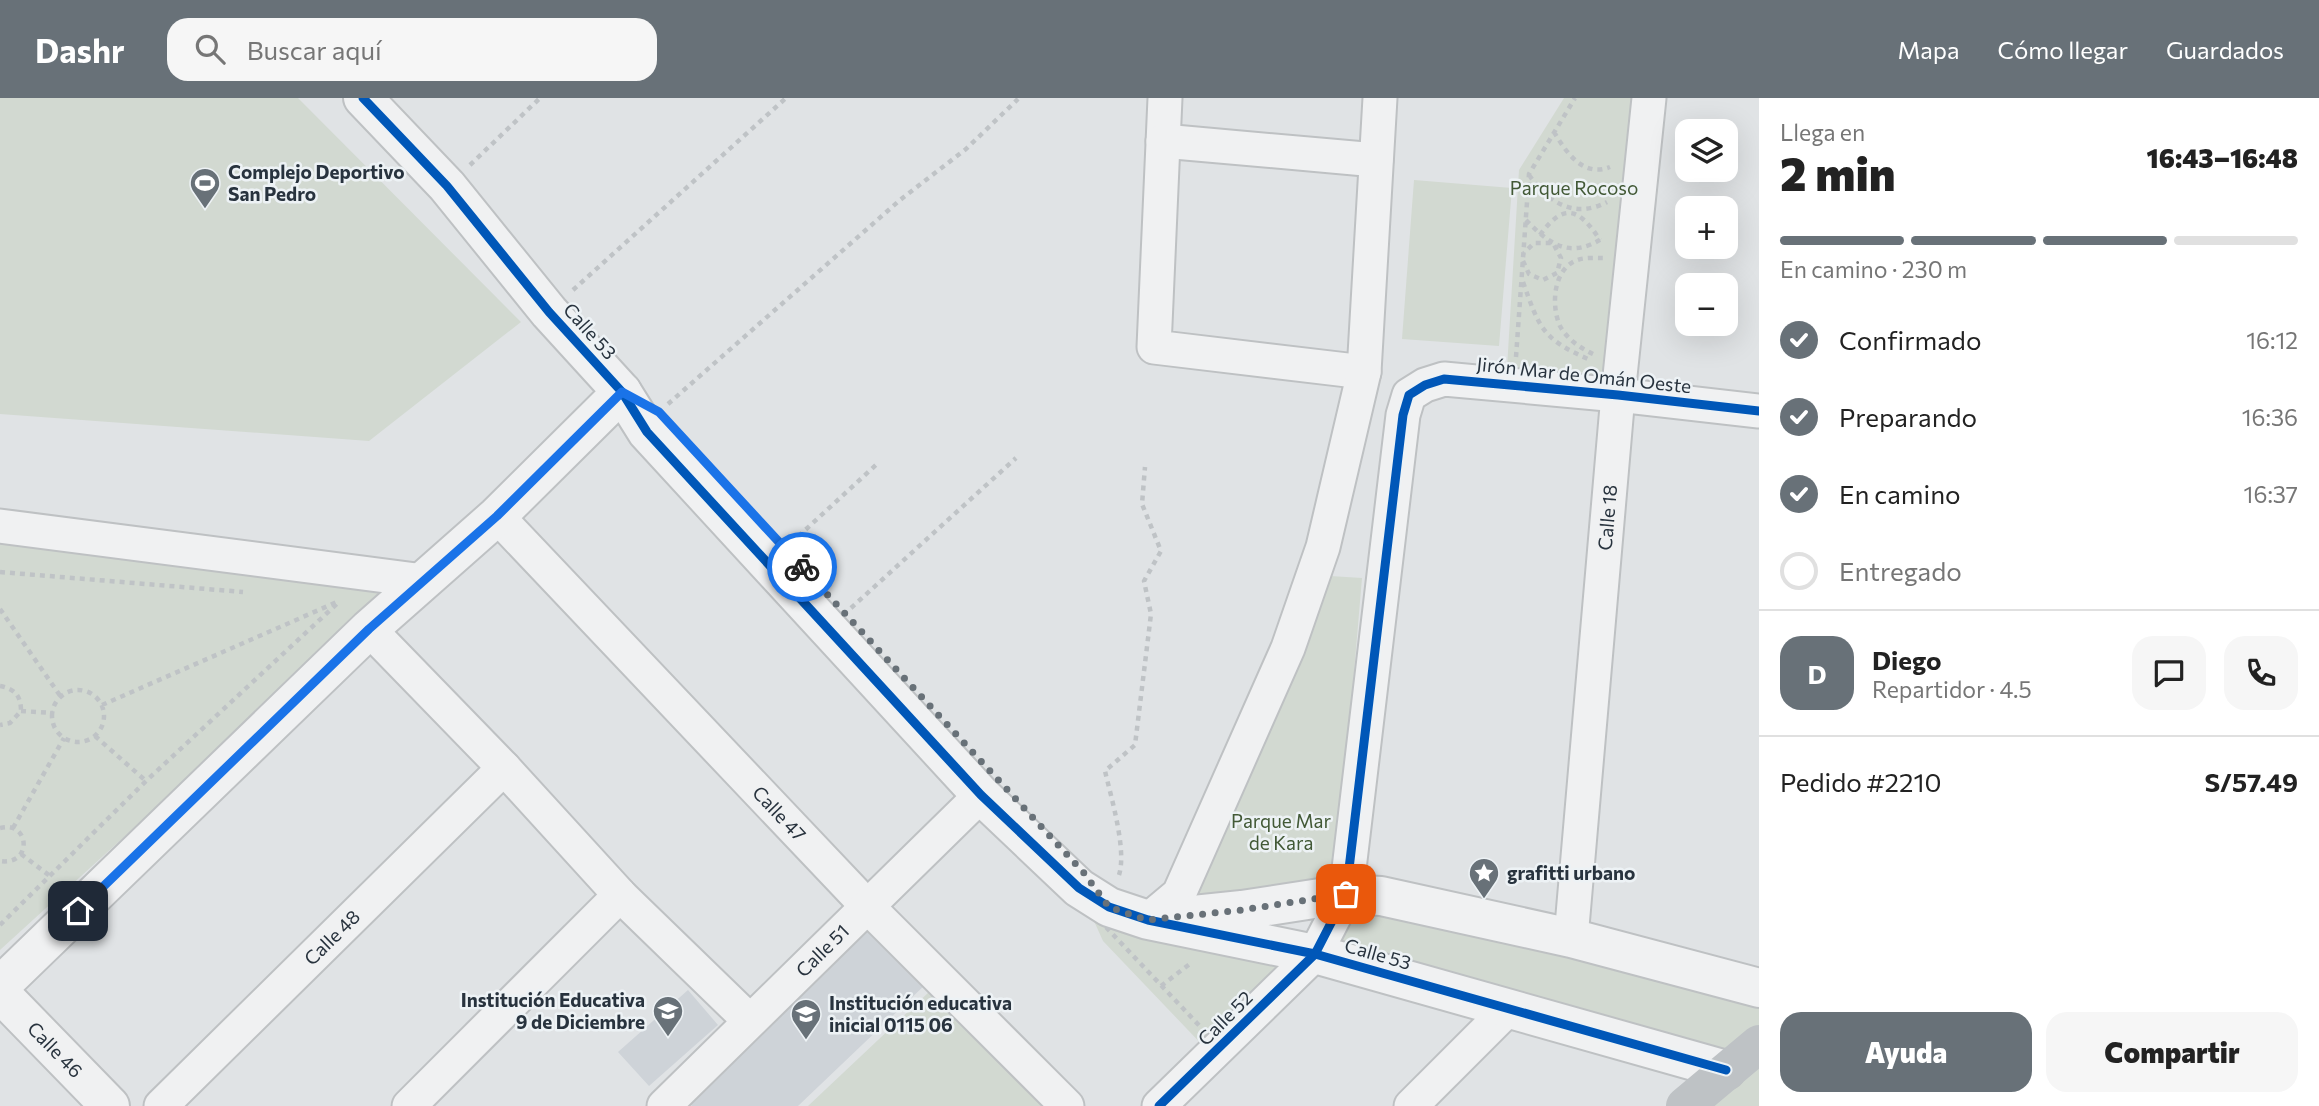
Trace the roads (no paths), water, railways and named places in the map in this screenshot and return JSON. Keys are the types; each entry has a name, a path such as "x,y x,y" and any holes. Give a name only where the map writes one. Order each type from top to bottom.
{"main road":[{"path":"1685,1106 1759,1044"}],"street":[{"name":"Calle 53","path":"363,98 447,186 549,312 622,392 647,432 981,795 1079,888 1109,907 1147,920 1315,954 1726,1070"},
{"path":"1165,98 1154,347 1364,372"},
{"path":"1147,920 1179,894 1288,648 1324,547 1364,372 1380,98"},
{"name":"Calle 18","path":"1571,938 1618,394 1648,98"},
{"path":"1163,141 1376,160"},
{"name":"Jirón Mar de Omán Oeste","path":"1346,894 1403,415 1409,395 1444,379 1618,394 1759,411"},
{"name":"Calle 53","path":"622,392 659,412 1084,873 1109,907"},
{"path":"0,986 369,629 497,516 622,392"},
{"name":"Calle 47","path":"497,516 867,906 1067,1106"},
{"path":"0,526 424,581"},
{"path":"369,629 504,768 620,895 750,1021"},
{"name":"Calle 48","path":"161,1106 504,768"},
{"name":"Calle 51","path":"672,1103 750,1021 981,795"},
{"name":"Calle 53","path":"1147,920 1242,910 1346,894 1381,897 1571,938 1759,988"},
{"name":"Calle 52","path":"1159,1106 1315,954 1346,894"},
{"path":"409,1106 620,895"},
{"name":"Calle 46","path":"0,993 110,1106"},
{"path":"1411,1106 1509,1008"}],"place":[{"name":"Complejo Deportivo San Pedro","path":"205,210"},
{"name":"grafitti urbano","path":"1484,900"},
{"name":"Institución Educativa 9 de Diciembre","path":"668,1038"},
{"name":"Institución educativa inicial 0115 06","path":"806,1041"}],"park label":[{"name":"Parque Rocoso","path":"1574,188"},
{"name":"Parque Mar de Kara","path":"1281,832"}]}
